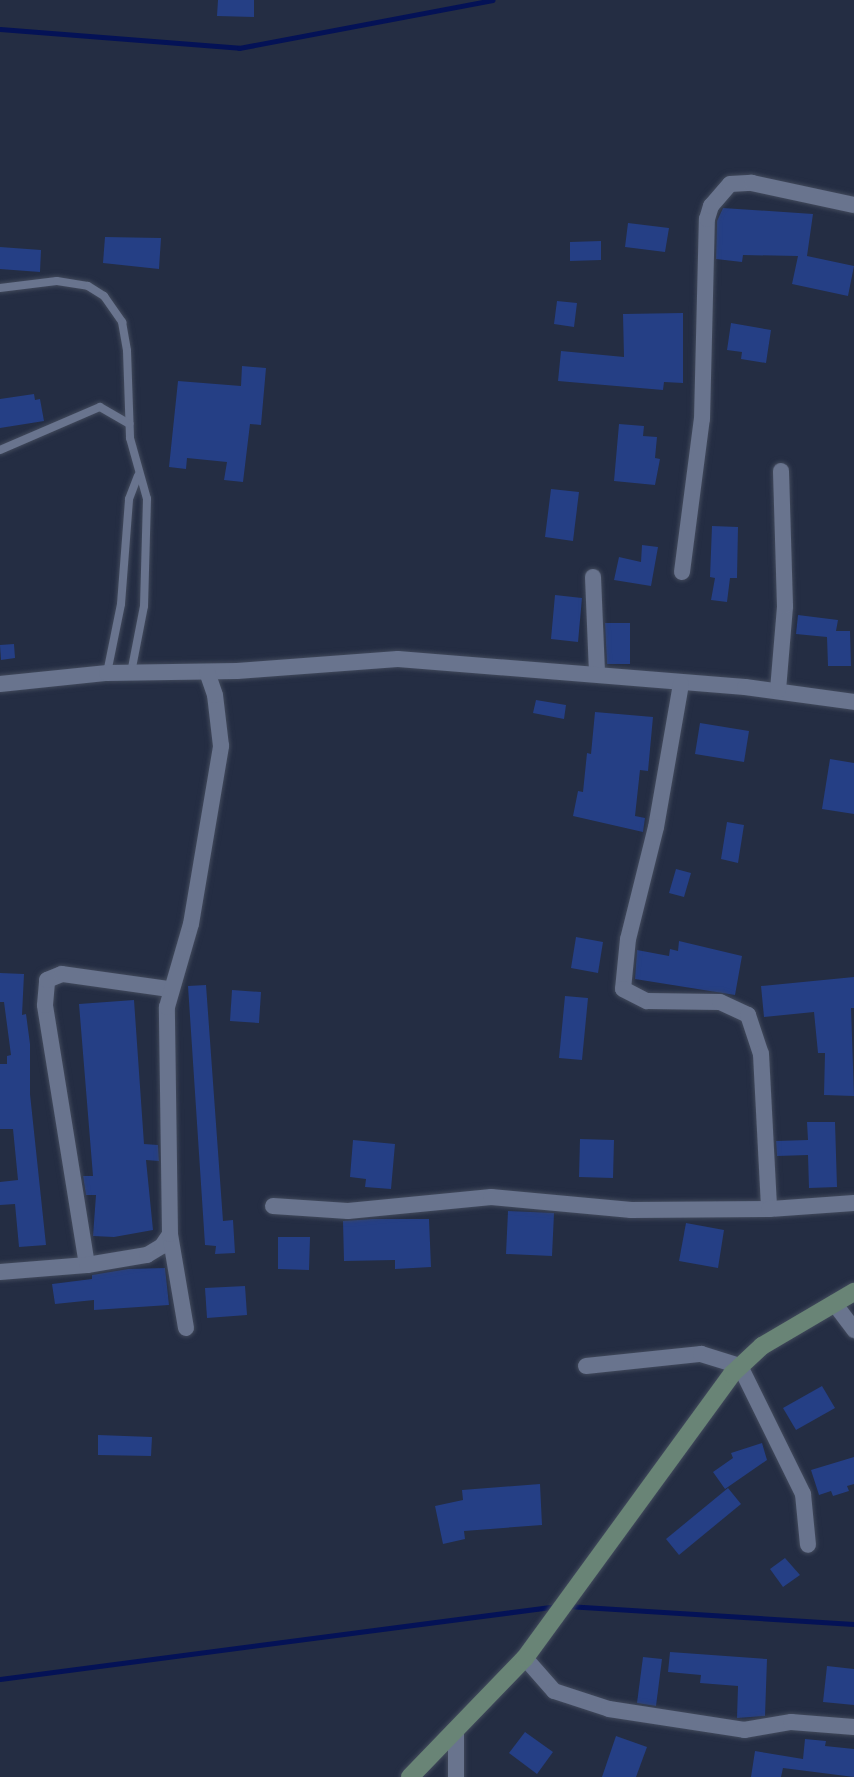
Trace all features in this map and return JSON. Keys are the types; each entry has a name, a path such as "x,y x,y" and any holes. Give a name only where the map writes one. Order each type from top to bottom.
{"main road":[{"path":"410,1777 525,1658 711,1399 740,1366 762,1346 854,1292"}],"street":[{"path":"682,572 702,419 707,219 711,206 730,184 752,183 854,205"},
{"path":"778,690 785,606 781,471"},
{"path":"593,577 597,674"},
{"path":"0,684 107,673 207,672 398,659 597,674 681,684 778,690 854,702"},
{"path":"186,1328 170,1234 169,989 191,924 220,746 215,695 207,672"},
{"path":"681,684 660,809 628,939 623,988 647,1001 720,1002 748,1015 761,1054 769,1209"},
{"path":"87,1265 45,1005 47,980 62,974 169,989"},
{"path":"273,1206 348,1211 491,1197 631,1210 769,1209 854,1203"},
{"path":"0,1272 87,1265 147,1255 162,1246 170,1234"},
{"path":"834,1303 854,1330"},
{"path":"586,1366 701,1354 740,1366 803,1494 808,1545"},
{"path":"525,1658 554,1691 609,1709 744,1730 790,1722 854,1727"},
{"path":"456,1730 456,1777"}],"lane":[{"path":"0,288 57,281 88,286 104,296 122,322 127,351 129,424 138,476 147,499 144,606 131,673"},
{"path":"0,450 54,429 84,411 100,407 129,424"},
{"path":"107,673 121,603 129,499 138,476"}],"building":[{"path":"218,0 254,0 254,17 217,16"},
{"path":"723,208 813,214 807,256 854,266 848,296 792,284 798,256 743,255 742,262 716,259 717,221"},
{"path":"628,223 669,228 665,252 625,247"},
{"path":"105,237 161,238 159,269 103,263"},
{"path":"601,241 601,260 570,261 570,242"},
{"path":"0,247 41,250 40,272 0,269"},
{"path":"557,301 577,303 574,327 554,324"},
{"path":"683,313 683,383 664,382 663,390 558,381 561,351 624,357 623,314"},
{"path":"731,323 771,330 766,363 741,359 742,352 727,350"},
{"path":"242,366 266,368 261,425 250,424 243,482 224,480 227,462 187,458 186,469 169,467 178,381 241,386"},
{"path":"34,394 35,400 40,399 44,421 0,428 0,399"},
{"path":"619,424 644,426 643,436 657,437 655,458 660,459 655,485 614,481"},
{"path":"551,489 579,492 573,541 545,537"},
{"path":"712,526 738,527 737,578 730,578 727,602 711,600 715,578 710,577"},
{"path":"642,545 658,547 651,586 614,580 619,557 641,562"},
{"path":"555,595 582,598 578,642 551,639"},
{"path":"798,615 838,620 836,631 850,631 851,666 828,666 827,637 796,634"},
{"path":"605,623 630,623 630,664 607,664"},
{"path":"14,644 15,658 1,660 0,645"},
{"path":"536,700 566,705 564,719 533,713"},
{"path":"595,712 653,717 648,771 640,770 635,816 645,818 643,832 573,816 578,791 583,792 587,753 591,754"},
{"path":"700,723 749,731 744,762 695,754"},
{"path":"830,759 854,763 854,814 822,809"},
{"path":"727,822 744,825 738,863 721,859"},
{"path":"676,869 691,873 684,897 669,893"},
{"path":"576,937 603,942 598,973 571,968"},
{"path":"679,941 742,956 735,995 635,979 637,950 669,956 670,949 678,951"},
{"path":"0,973 24,974 22,1015 26,1014 30,1044 30,1094 46,1245 19,1247 15,1204 0,1205 0,1182 18,1180 13,1129 0,1129 0,1064 7,1064 7,1056 11,1055 4,1002 0,1002"},
{"path":"854,977 854,1008 851,1008 854,1096 824,1095 825,1053 818,1053 814,1012 764,1017 761,986"},
{"path":"206,985 223,1221 233,1220 235,1253 215,1254 216,1246 205,1245 188,986"},
{"path":"232,990 261,992 259,1023 230,1021"},
{"path":"565,996 588,998 582,1060 559,1058"},
{"path":"134,1000 144,1144 158,1145 159,1161 146,1160 153,1230 114,1237 93,1236 96,1195 86,1195 83,1176 93,1176 79,1004"},
{"path":"807,1122 835,1122 837,1187 809,1188 808,1155 777,1156 776,1141 808,1140"},
{"path":"580,1139 614,1140 613,1178 579,1177"},
{"path":"353,1140 395,1144 391,1189 365,1187 366,1179 350,1177"},
{"path":"508,1211 554,1213 552,1256 506,1254"},
{"path":"429,1219 431,1267 395,1269 395,1260 344,1261 343,1221"},
{"path":"686,1223 724,1230 718,1268 679,1261"},
{"path":"278,1237 310,1237 309,1270 278,1269"},
{"path":"165,1268 169,1305 94,1310 94,1300 55,1304 52,1284 92,1279 92,1275 128,1269"},
{"path":"245,1286 247,1315 207,1318 205,1288"},
{"path":"822,1386 835,1408 796,1430 783,1408"},
{"path":"98,1435 152,1437 151,1456 98,1455"},
{"path":"762,1443 767,1460 725,1489 713,1472 733,1458 731,1453"},
{"path":"854,1457 854,1484 847,1486 849,1491 833,1496 831,1491 819,1495 811,1470"},
{"path":"540,1484 542,1525 464,1531 465,1539 443,1544 435,1506 463,1500 462,1490"},
{"path":"728,1488 741,1504 679,1555 666,1539"},
{"path":"785,1558 800,1575 783,1587 770,1569"},
{"path":"670,1652 767,1659 765,1716 737,1718 738,1686 700,1683 701,1675 668,1672"},
{"path":"643,1657 662,1659 656,1706 637,1703"},
{"path":"827,1666 854,1669 854,1705 823,1702"},
{"path":"525,1732 553,1752 537,1774 509,1753"},
{"path":"616,1736 647,1747 636,1777 602,1777"},
{"path":"805,1739 826,1741 825,1746 854,1749 854,1777 783,1768 781,1777 751,1777 755,1751 803,1759"}],"waterway":[{"path":"0,29 239,48 493,0"},
{"path":"0,1679 558,1606"},
{"path":"567,1606 854,1624"}]}
